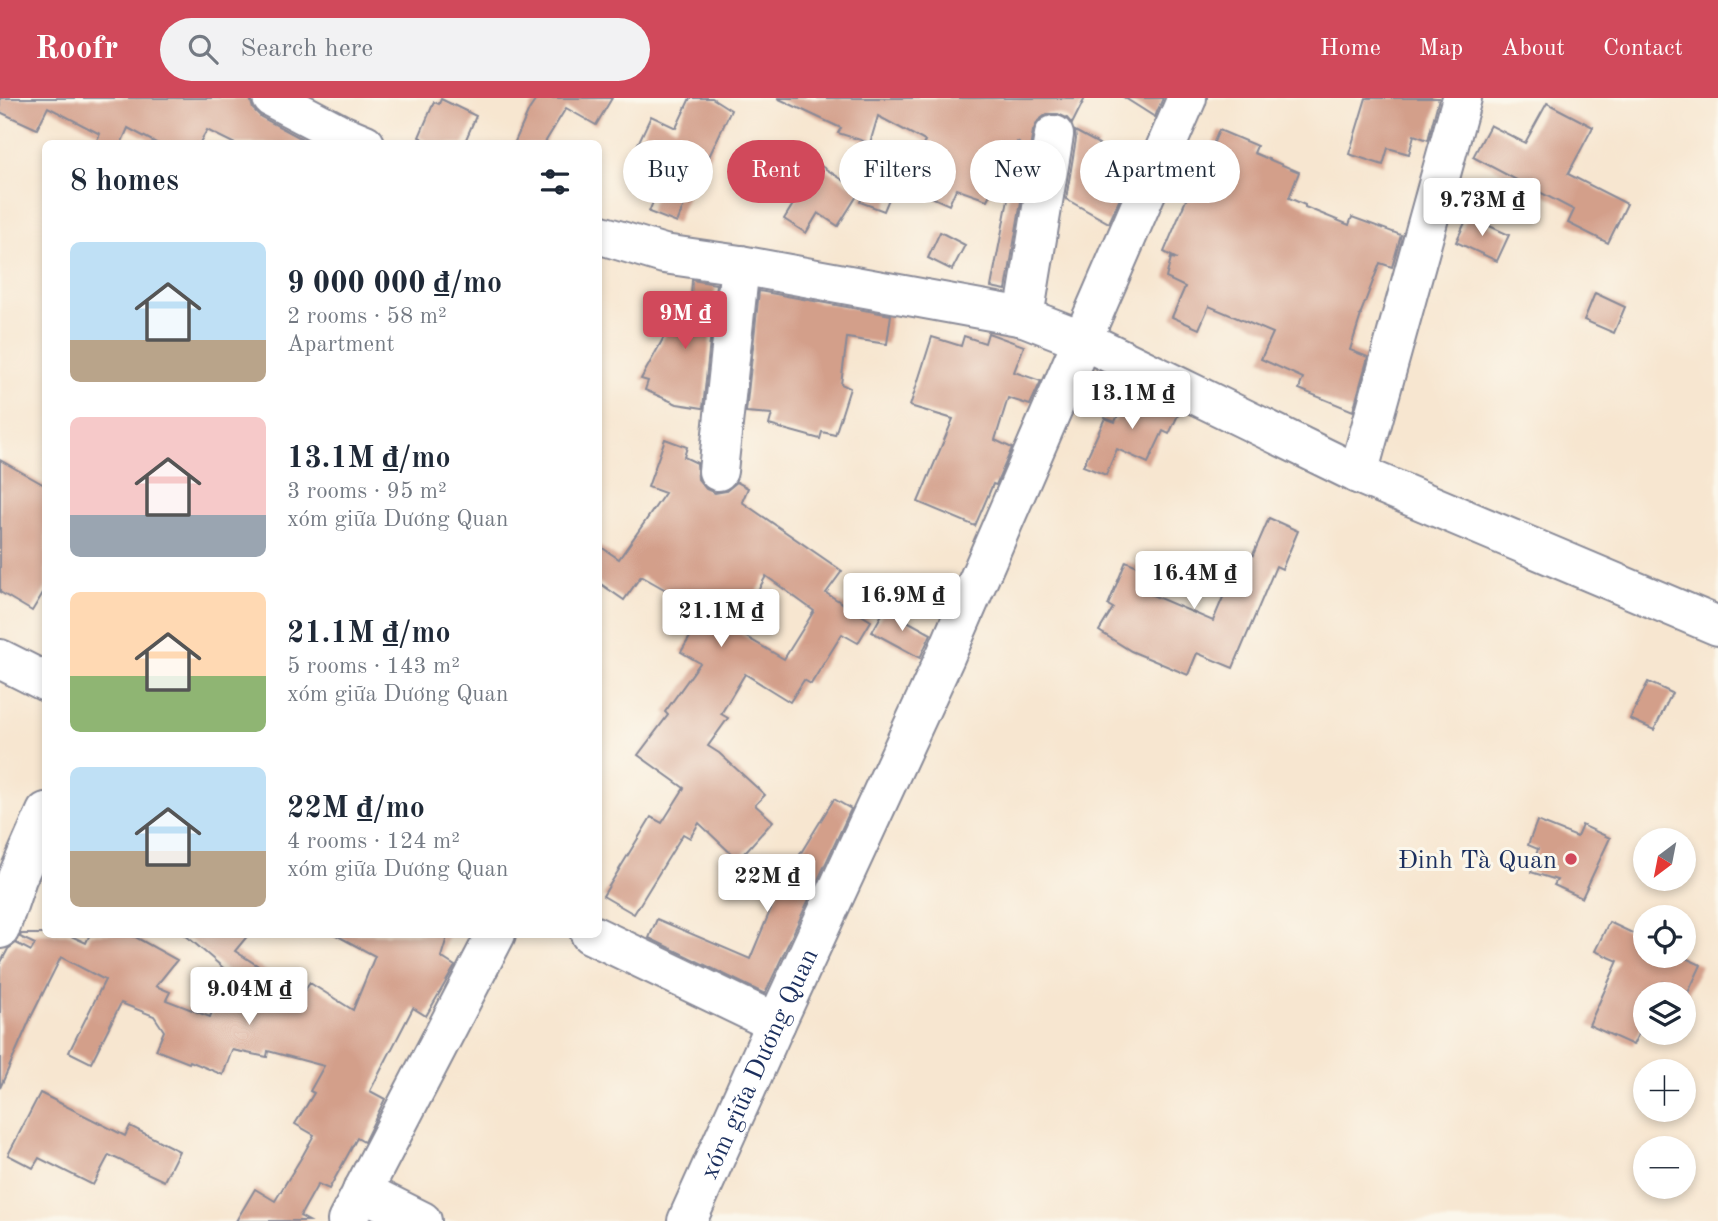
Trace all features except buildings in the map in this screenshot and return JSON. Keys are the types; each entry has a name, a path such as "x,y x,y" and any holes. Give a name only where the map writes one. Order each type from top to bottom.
{"street":[{"path":"272,98 348,140"},
{"name":"xóm giữa Dương Quan","path":"687,1221 945,657 1186,98"},
{"path":"1358,474 1462,98"},
{"path":"1024,317 1054,135"},
{"path":"602,235 664,254 740,265 1024,317 1083,340 1358,474 1718,626"},
{"path":"718,471 740,265"},
{"path":"0,659 42,680"},
{"path":"0,929 17,878 42,821"},
{"path":"422,1221 354,1206 494,938"},
{"path":"598,938 776,1023"}],"place":[{"name":"Đinh Tà Quan","path":"1571,859"}]}
